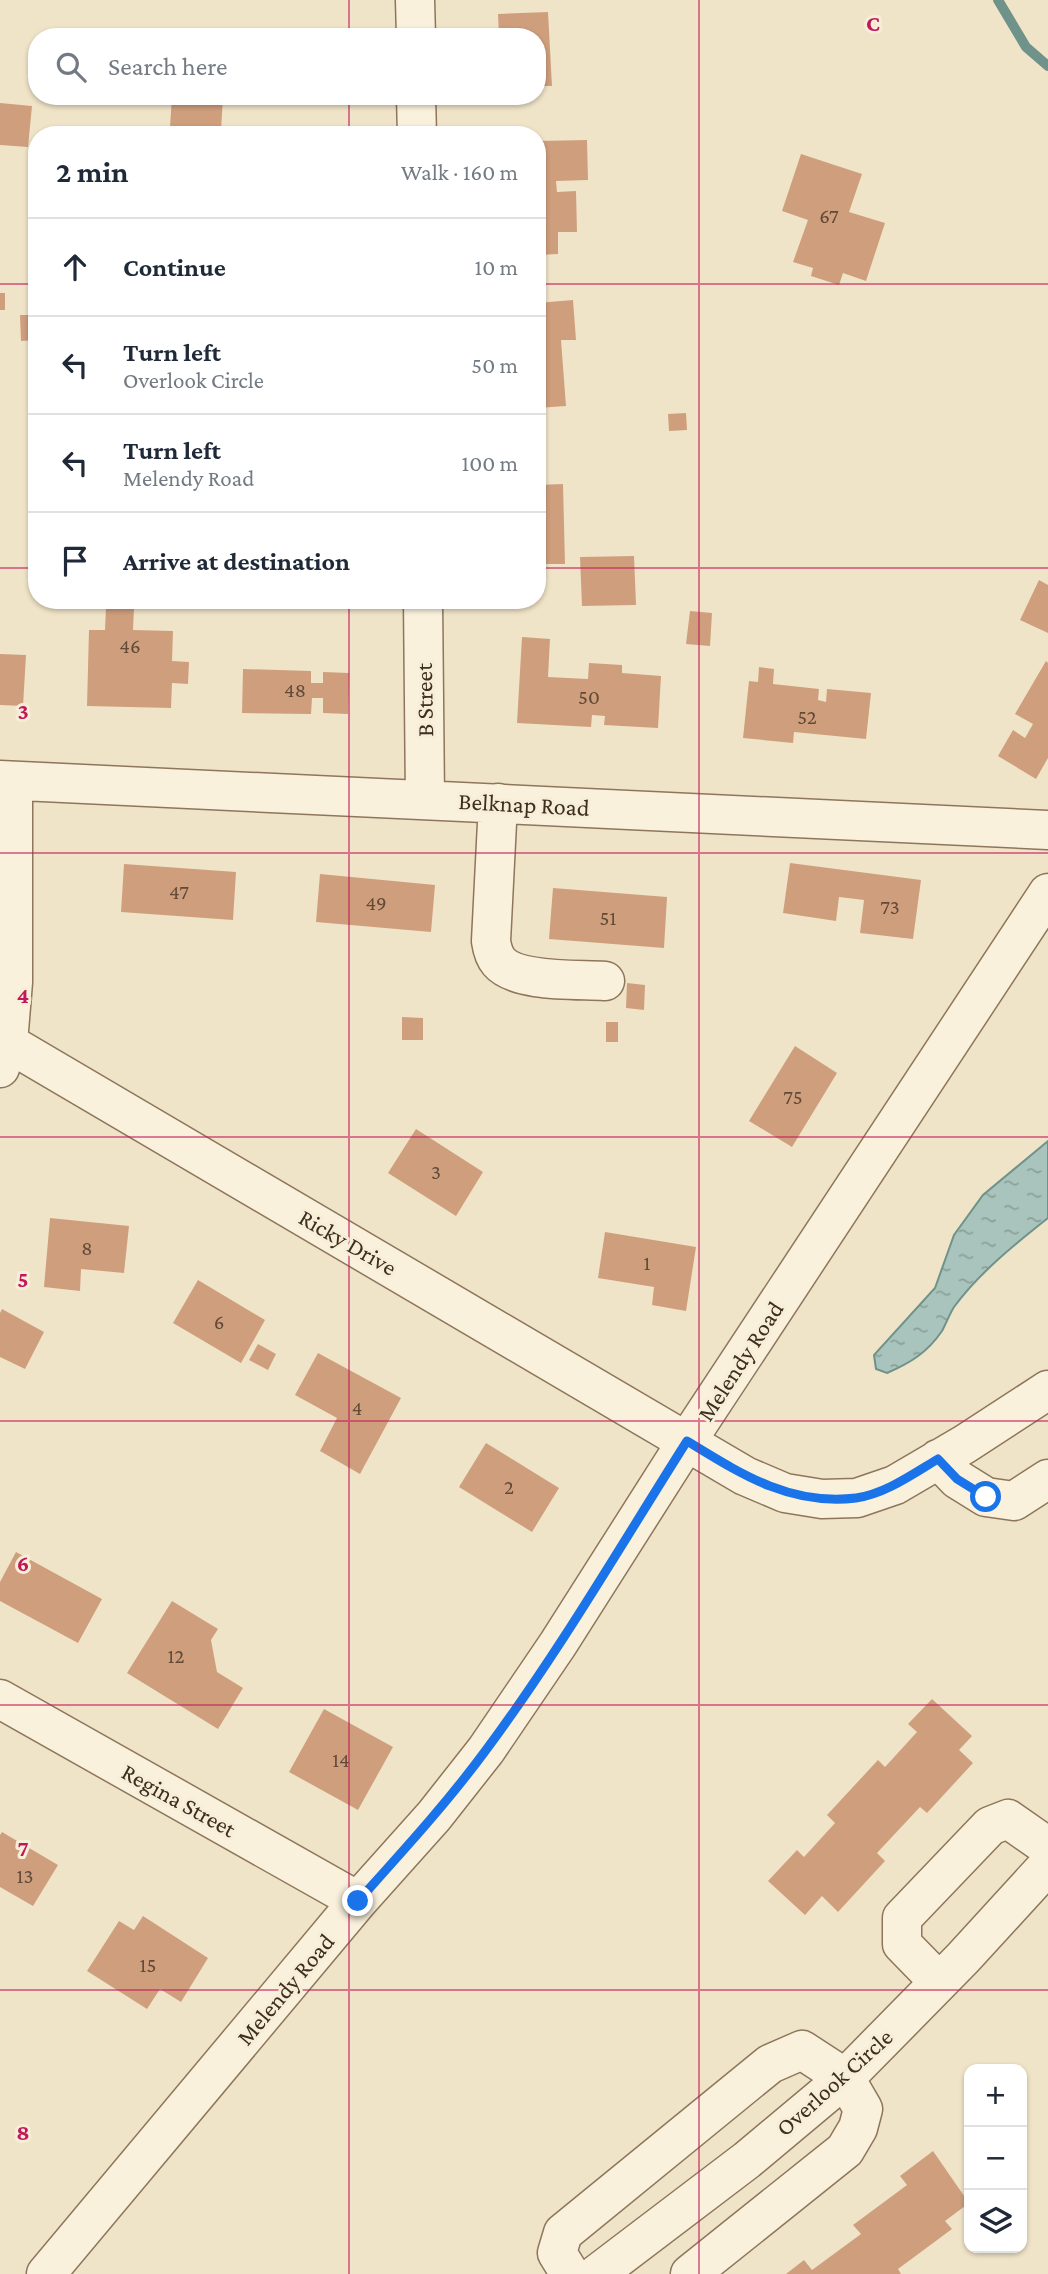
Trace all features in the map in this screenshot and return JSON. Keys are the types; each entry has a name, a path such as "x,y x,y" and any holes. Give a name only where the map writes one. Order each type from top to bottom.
{"street":[{"path":"415,0 416,28"},
{"path":"416,105 417,126"},
{"name":"B Street","path":"423,609 425,800"},
{"path":"4,1056 13,982 6,780"},
{"name":"Belknap Road","path":"6,780 1048,830"},
{"path":"498,803 491,941 500,963 526,976 605,981"},
{"name":"Melendy Road","path":"46,2274 358,1901 435,1816 486,1750 1048,893"},
{"name":"Ricky Drive","path":"4,1056 687,1441"},
{"path":"687,1441 745,1476 785,1493 822,1499 858,1498 895,1485 1048,1390"},
{"path":"938,1459 957,1479 986,1497 1014,1501 1048,1479"},
{"name":"Regina Street","path":"0,1699 358,1901"},
{"path":"939,1982 902,1944 902,1917 989,1826 1008,1819 1048,1847"},
{"name":"Overlook Circle","path":"597,2274 747,2160 845,2078 939,1982 1031,1905 1048,1865"},
{"path":"570,2274 556,2253 563,2233 770,2064 802,2050 845,2078 863,2109 858,2128 845,2150 690,2274"}],"water":[{"path":"1048,1141 1048,1218 975,1282 954,1307 942,1331 924,1351 887,1373 876,1369 874,1355 935,1288 954,1235 983,1195"}],"building":[{"path":"548,12 552,86 546,86 546,28 499,28 498,14"},
{"path":"0,103 32,106 28,147 0,145"},
{"path":"171,105 222,105 221,126 170,126"},
{"path":"587,140 588,180 556,181 557,192 576,191 577,232 558,232 558,254 546,255 546,141"},
{"path":"801,154 862,174 849,212 885,223 866,281 843,273 839,285 811,276 813,268 793,262 808,220 782,211"},
{"path":"0,293 5,293 5,310 0,310"},
{"path":"573,300 576,340 561,340 566,406 546,407 546,302"},
{"path":"20,315 28,315 28,341 21,341"},
{"path":"686,413 687,430 669,431 668,414"},
{"path":"563,484 565,564 546,564 546,485"},
{"path":"634,556 636,605 582,606 580,557"},
{"path":"1039,580 1048,585 1048,633 1020,620"},
{"path":"106,609 134,609 133,630 173,631 172,661 189,662 188,684 172,683 171,708 87,706 89,630 105,630"},
{"path":"690,611 712,613 710,646 686,644"},
{"path":"522,637 550,639 548,677 588,679 589,663 622,665 622,673 661,676 658,728 604,725 605,716 592,715 591,727 517,723"},
{"path":"0,654 26,655 23,706 0,705"},
{"path":"1046,661 1048,758 1036,779 998,756 1013,730 1025,738 1033,724 1015,714"},
{"path":"759,667 774,669 773,684 819,689 818,700 826,702 827,689 871,693 866,739 794,732 793,743 743,738 749,681 758,682"},
{"path":"243,669 311,671 311,683 323,683 323,672 349,673 348,714 323,713 323,698 312,698 311,714 242,713"},
{"path":"790,863 921,880 913,939 860,933 864,900 839,897 836,921 783,913"},
{"path":"124,864 236,872 233,920 121,912"},
{"path":"320,874 435,885 431,932 316,922"},
{"path":"553,888 667,897 664,948 549,939"},
{"path":"627,983 645,985 644,1010 626,1008"},
{"path":"402,1017 423,1018 423,1040 402,1040"},
{"path":"606,1022 618,1022 618,1042 606,1042"},
{"path":"795,1046 837,1073 792,1147 749,1121"},
{"path":"416,1129 483,1172 456,1216 388,1173"},
{"path":"50,1218 129,1226 124,1273 81,1269 80,1291 44,1287"},
{"path":"605,1232 696,1247 686,1311 652,1305 654,1287 598,1278"},
{"path":"198,1280 265,1320 241,1363 173,1323"},
{"path":"2,1309 44,1332 25,1369 0,1357"},
{"path":"258,1344 276,1354 268,1370 249,1360"},
{"path":"318,1353 401,1398 360,1474 320,1451 337,1418 295,1395"},
{"path":"486,1443 559,1488 532,1532 459,1487"},
{"path":"16,1552 102,1599 78,1643 0,1601 0,1582"},
{"path":"172,1601 218,1629 211,1640 217,1672 243,1688 218,1729 127,1673"},
{"path":"932,1699 972,1736 959,1750 973,1763 927,1813 920,1807 877,1853 885,1861 838,1912 822,1896 805,1915 768,1881 797,1850 804,1857 835,1823 827,1815 878,1760 885,1767 917,1732 908,1724"},
{"path":"324,1709 393,1747 358,1810 289,1772"},
{"path":"2,1832 58,1865 33,1906 0,1887"},
{"path":"143,1916 208,1958 181,2002 160,1989 147,2009 87,1971 119,1921 134,1930"},
{"path":"933,2151 964,2196 964,2207 945,2221 952,2229 898,2269 901,2274 786,2274 804,2260 812,2270 861,2234 853,2225 907,2185 900,2176"}],"waterway":[{"path":"998,0 1026,47 1048,66"}],"route":[{"path":"358,1901 435,1816 486,1750 558,1644 687,1441 745,1476 785,1493 822,1499 858,1498 895,1485 938,1459 957,1479 986,1497"}]}
